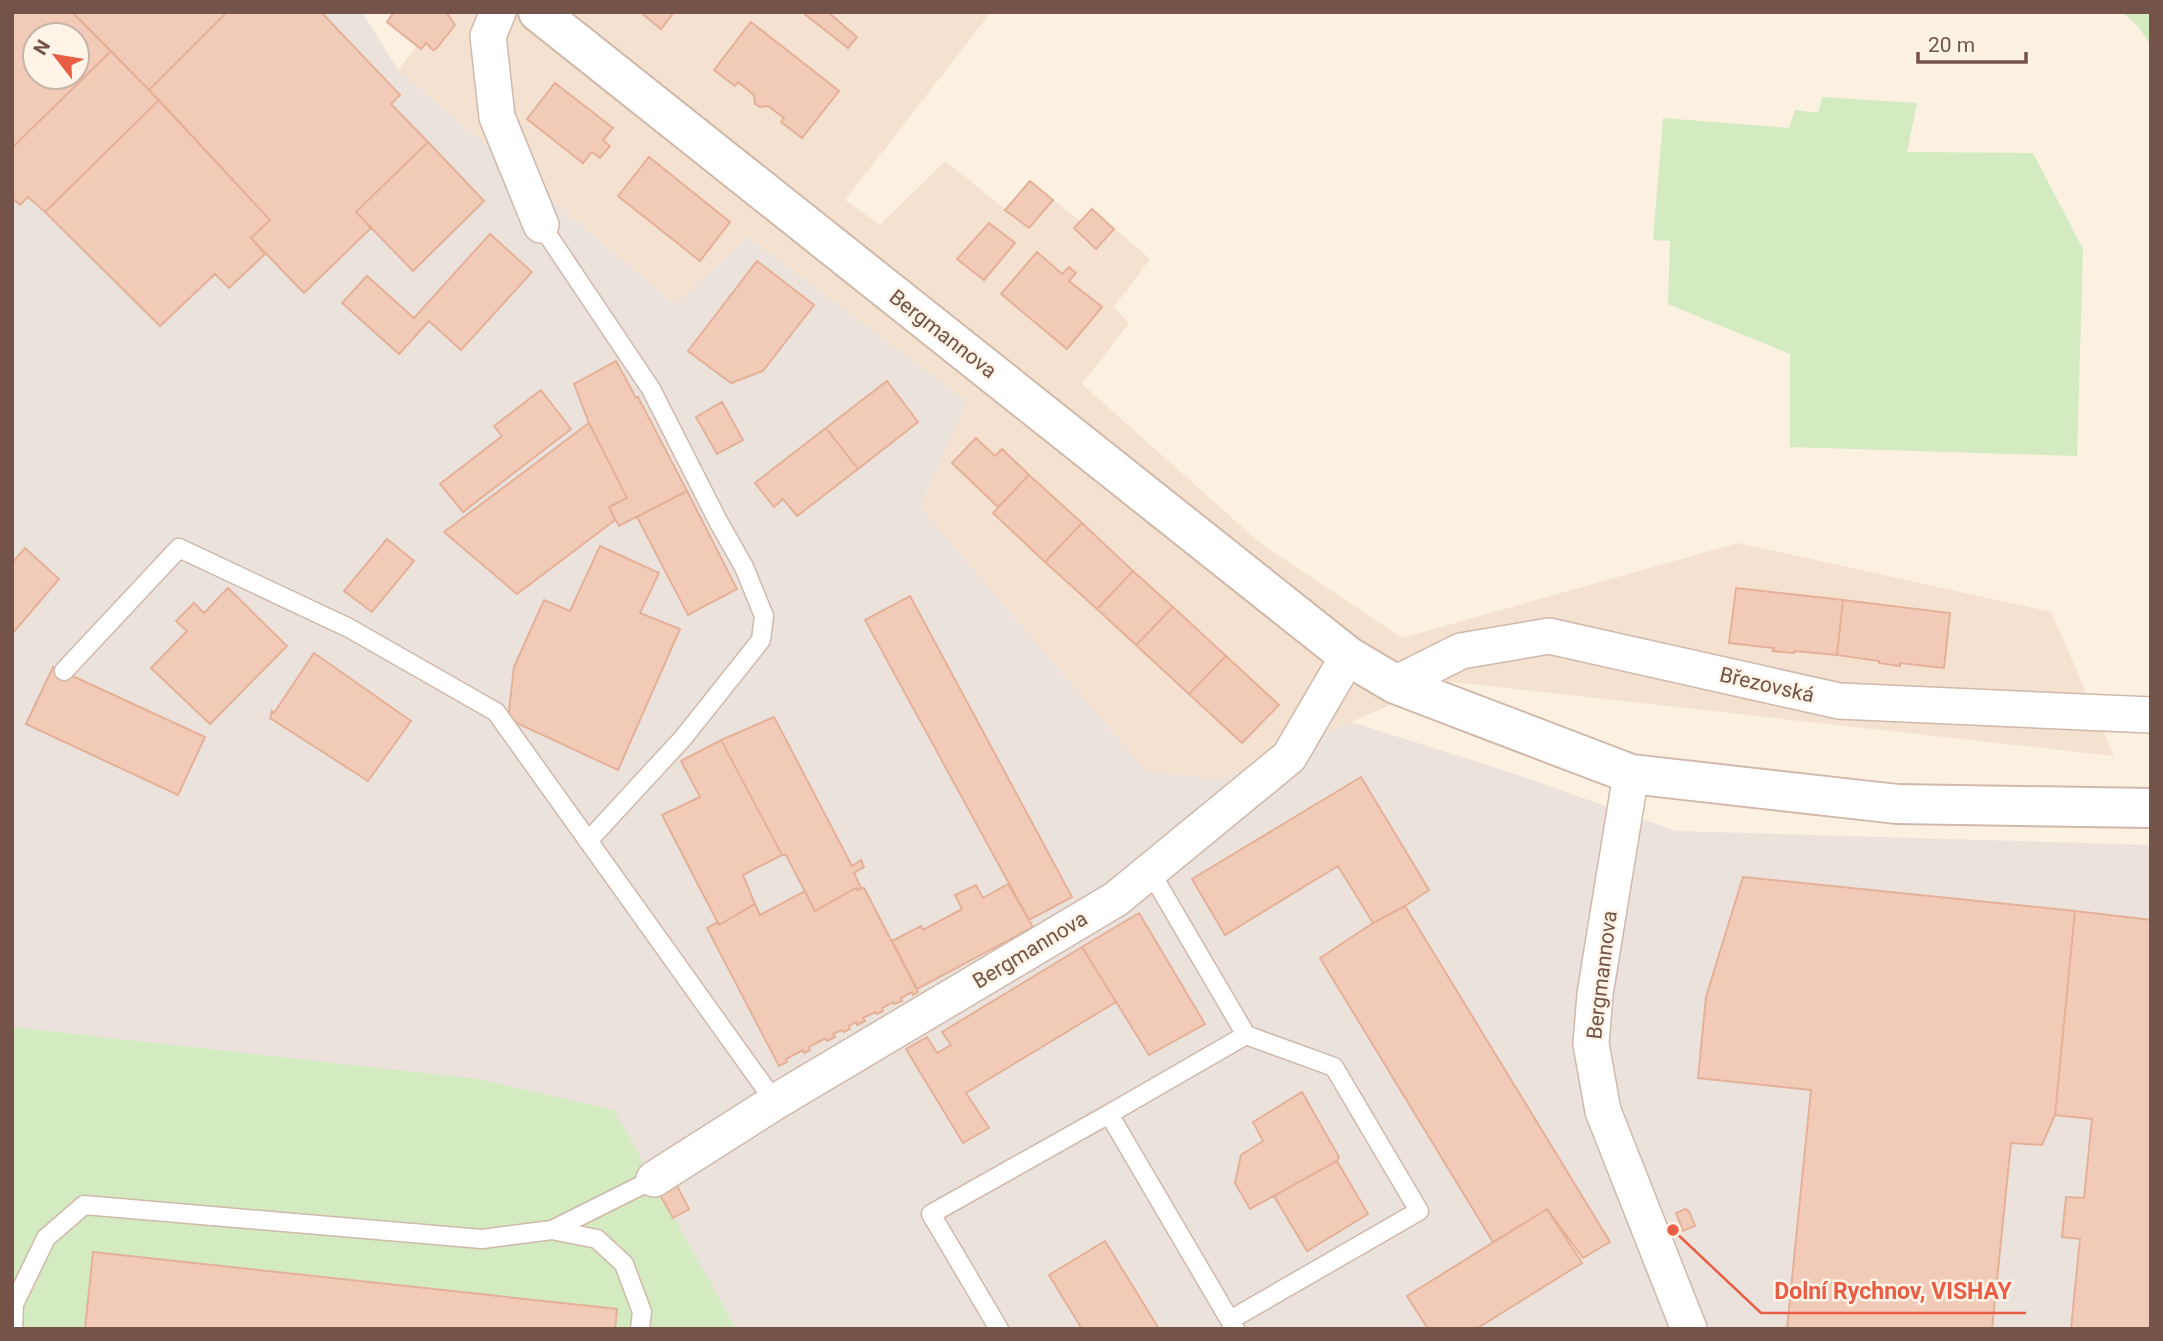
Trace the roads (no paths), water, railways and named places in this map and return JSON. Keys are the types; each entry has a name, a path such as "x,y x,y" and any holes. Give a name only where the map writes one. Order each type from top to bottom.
{"street":[{"path":"498,12 488,36 497,117 541,225"},
{"name":"Bergmannova","path":"538,12 1348,656 1395,684 1631,774 1897,804 2151,808"},
{"name":"Březovská","path":"1395,684 1461,651 1549,636 1839,701 2151,715"},
{"name":"Bergmannova","path":"654,1179 775,1102 1116,899 1289,757 1348,656"},
{"name":"Bergmannova","path":"1631,774 1595,994 1591,1044 1603,1111 1689,1329"}],"lane":[{"path":"541,225 651,389 744,567 764,616 761,640 683,738 588,841"},
{"path":"64,671 179,548 349,628 496,712 775,1102"},
{"path":"1109,1114 1233,1325 1419,1211 1334,1067 1246,1035 1150,871"},
{"path":"999,1329 931,1214 1246,1035"},
{"path":"13,1329 14,1304 46,1238 84,1205 482,1240 552,1230 654,1179"},
{"path":"552,1230 597,1239 624,1264 642,1312 640,1329"}],"place":[{"name":"Dolní Rychnov, VISHAY","path":"1673,1230"}]}
